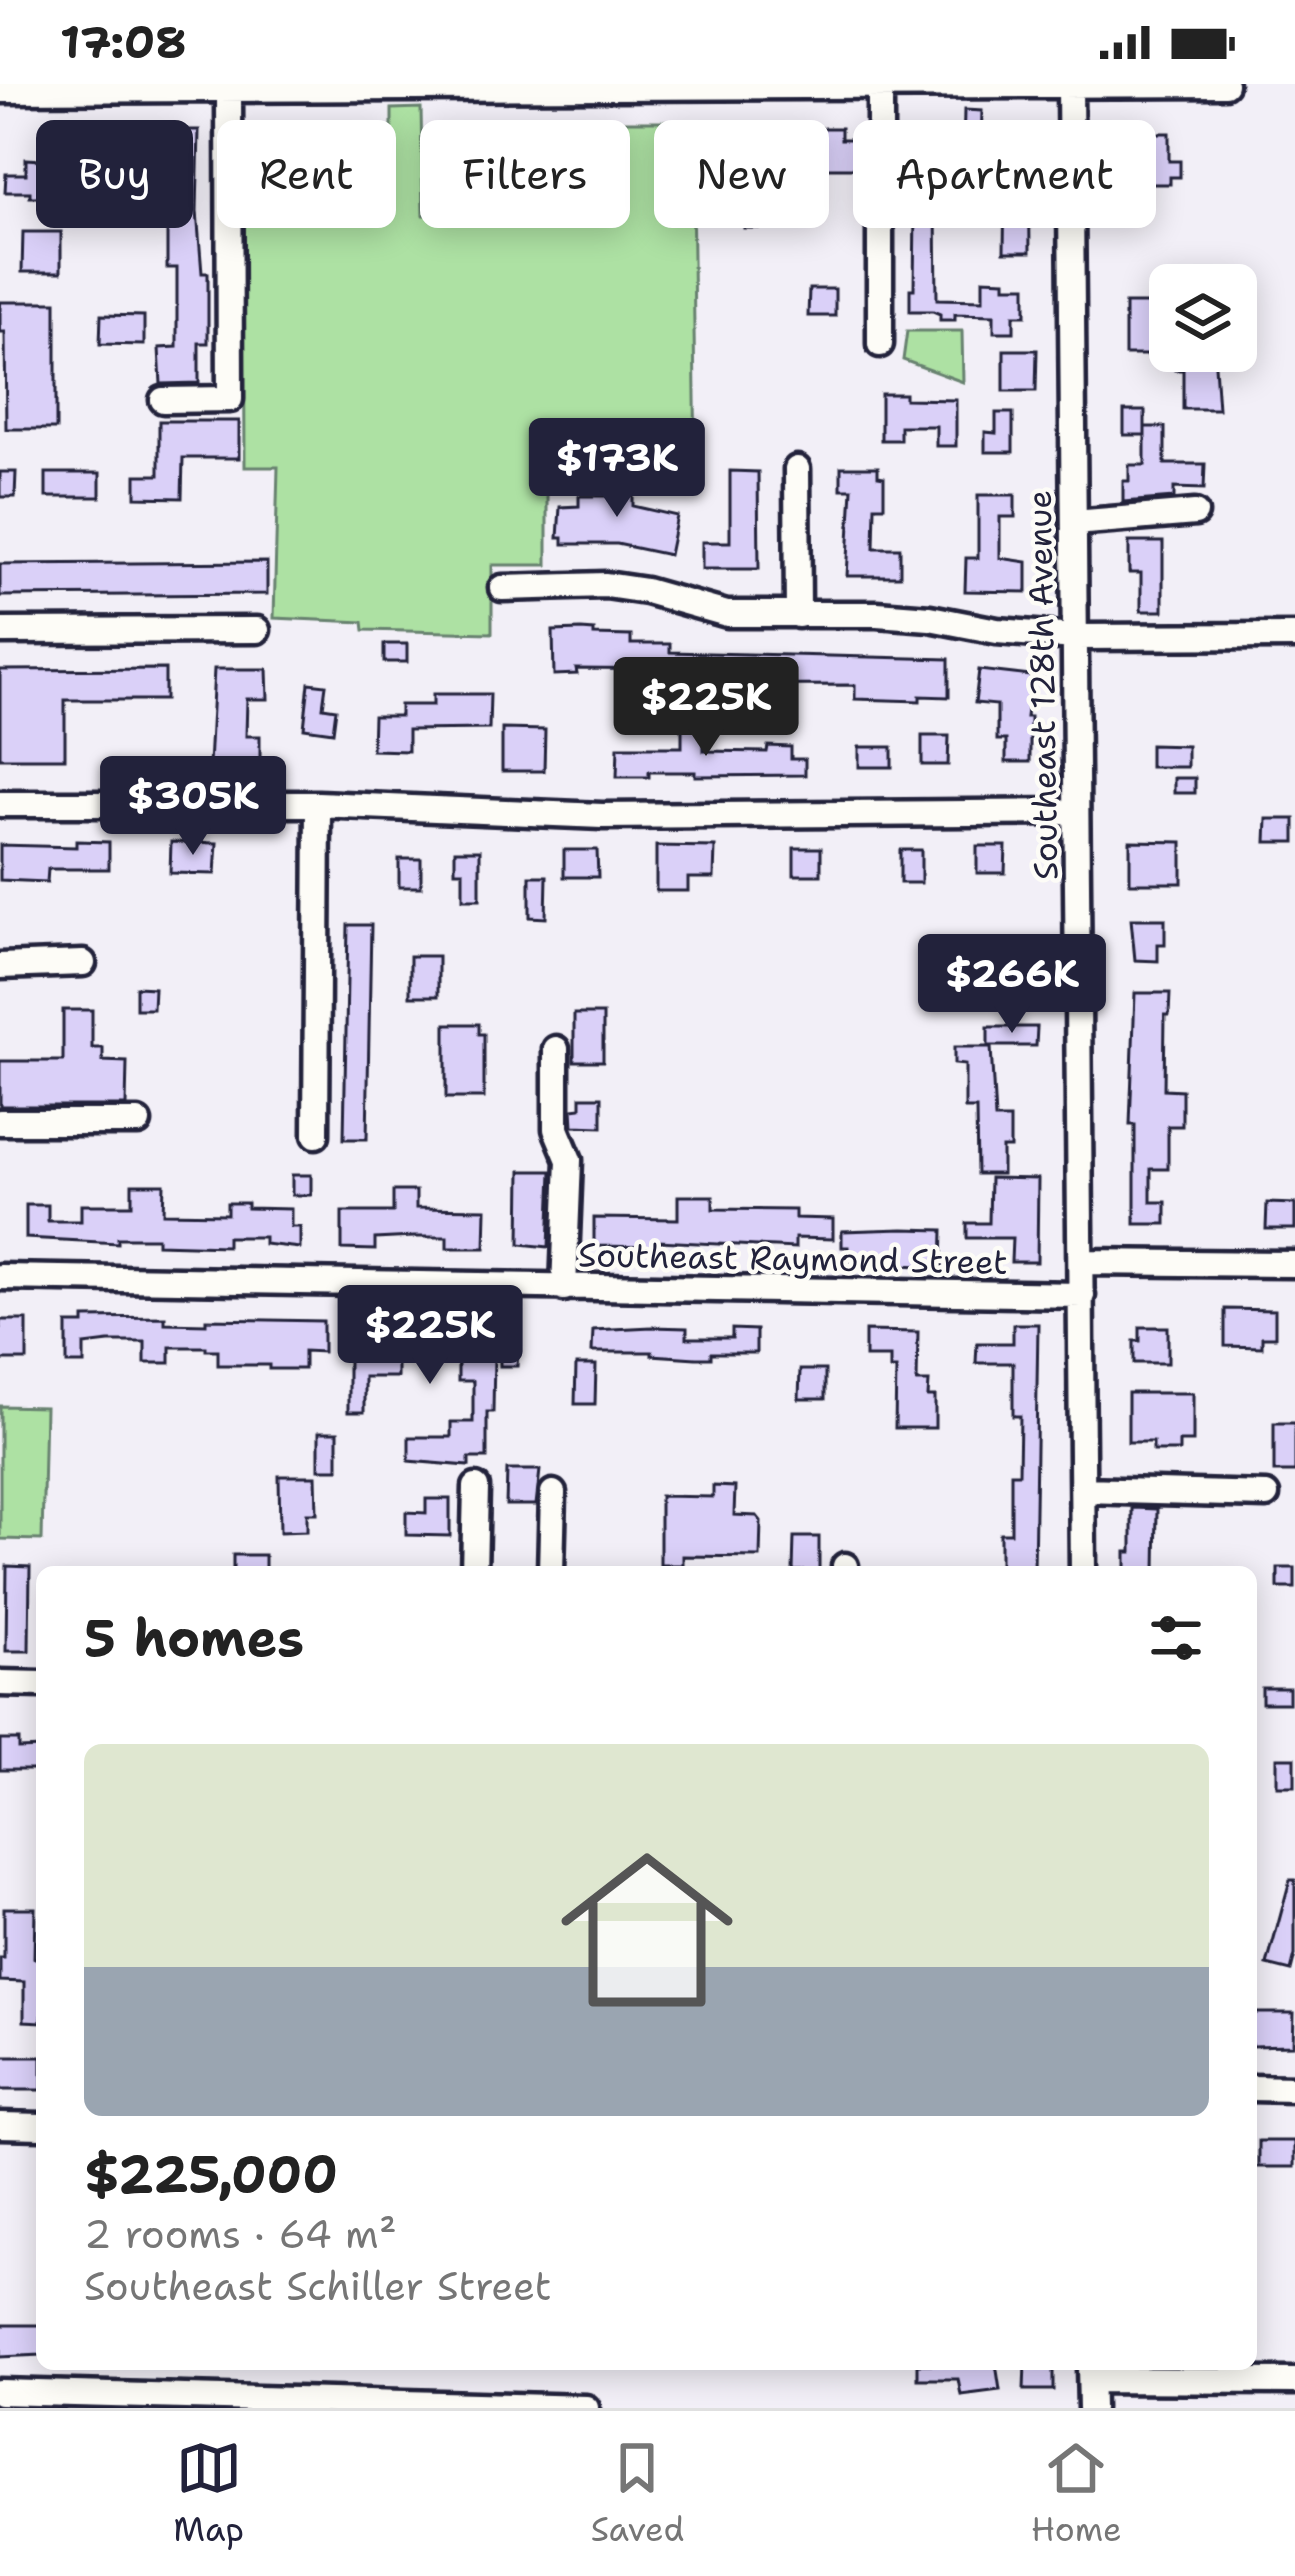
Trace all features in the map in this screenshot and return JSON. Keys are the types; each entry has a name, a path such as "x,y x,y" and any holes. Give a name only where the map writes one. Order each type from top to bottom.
{"street":[{"path":"0,90 1225,84"},
{"name":"Southeast 128th Avenue","path":"1070,85 1083,1566"},
{"path":"880,86 880,344"},
{"path":"163,400 230,399 229,89"},
{"path":"797,469 799,615"},
{"path":"1074,523 1195,513"},
{"path":"502,588 606,585 727,614 930,618 998,632 1076,637 1295,636"},
{"path":"0,632 256,630"},
{"path":"0,804 318,804 602,817 1076,812"},
{"path":"316,1135 318,804"},
{"path":"0,966 83,963"},
{"path":"556,1049 556,1129 568,1160 564,1288"},
{"path":"0,1122 138,1123"},
{"path":"1082,1262 1295,1264"},
{"name":"Southeast Raymond Street","path":"0,1277 1082,1295"},
{"path":"474,1566 476,1487"},
{"path":"1083,1490 1266,1495"},
{"path":"551,1566 553,1493"},
{"path":"0,1684 36,1684"},
{"path":"1257,2088 1295,2089"},
{"path":"0,2125 36,2126"},
{"path":"1091,2408 1090,2372 1145,2380 1295,2381"},
{"path":"1145,2380 1147,2408"},
{"path":"0,2392 586,2408"}],"green space":[{"path":"421,108 420,228 630,228 630,121 654,121 654,228 693,228 696,465 547,466 547,565 492,565 492,633 364,630 363,622 274,618 278,467 245,467 244,228 396,228 396,120 392,120 392,109"},
{"path":"907,331 962,331 963,382 903,360"},
{"path":"0,1406 45,1407 42,1540 0,1539"}],"building":[{"path":"964,110 982,111 982,120 964,120"},
{"path":"829,128 841,128 841,139 853,139 853,168 829,168"},
{"path":"193,130 199,130 197,211 202,273 208,273 208,343 199,343 199,383 161,384 159,348 177,347 177,268 167,268 167,228 193,228"},
{"path":"1156,133 1169,133 1169,161 1180,161 1180,177 1170,177 1170,184 1156,184"},
{"path":"26,159 36,160 36,197 30,197 30,192 5,192 6,174 26,174"},
{"path":"915,228 936,228 937,299 983,300 983,279 1005,280 1005,286 1026,286 1026,315 1014,315 1014,332 994,332 994,315 955,314 955,320 940,320 940,314 933,311 910,311 910,289 914,289"},
{"path":"1004,228 1030,228 1030,252 1004,252"},
{"path":"23,232 61,232 61,272 22,272"},
{"path":"809,289 835,289 835,316 808,316"},
{"path":"0,302 56,302 56,429 6,429"},
{"path":"1125,304 1149,304 1149,355 1125,355"},
{"path":"101,315 144,316 144,345 100,344"},
{"path":"1004,350 1037,350 1036,391 1004,391"},
{"path":"1183,372 1215,372 1218,409 1183,409"},
{"path":"881,394 956,400 956,446 936,446 936,426 900,426 900,440 881,440"},
{"path":"1124,411 1145,411 1145,435 1124,435"},
{"path":"996,413 1013,413 1013,452 985,452 985,432 996,433"},
{"path":"159,421 239,421 239,458 183,458 182,498 136,497 136,475 159,475"},
{"path":"1145,427 1165,427 1165,464 1205,464 1204,489 1174,488 1174,498 1123,502 1129,465 1145,465"},
{"path":"841,467 878,467 878,476 884,477 884,506 875,506 874,548 900,548 900,576 847,576 852,489 841,489"},
{"path":"607,471 633,471 633,506 677,516 669,555 617,544 563,544 563,538 558,538 560,507 579,506 579,496 607,496"},
{"path":"730,471 758,472 759,569 702,569 702,542 730,542"},
{"path":"0,472 16,472 15,497 0,497"},
{"path":"46,473 100,473 100,497 46,497"},
{"path":"978,495 1015,495 1015,517 1000,517 1000,558 1027,562 1027,592 965,591 966,558 978,558"},
{"path":"1129,542 1163,542 1163,611 1141,611 1141,573 1129,573"},
{"path":"267,562 267,594 0,596 0,564"},
{"path":"553,631 631,636 631,644 670,644 670,652 949,659 949,697 855,699 855,685 685,686 686,670 576,669 577,674 554,675"},
{"path":"384,644 407,644 407,662 384,662"},
{"path":"165,669 165,700 65,700 65,758 0,758 0,670"},
{"path":"214,669 267,669 268,699 247,699 246,736 260,736 260,765 209,765"},
{"path":"979,670 1031,676 1026,717 1030,717 1030,762 1006,762 1006,740 997,740 997,705 975,703"},
{"path":"309,683 326,685 323,707 336,709 333,732 304,728"},
{"path":"433,694 490,694 489,729 408,730 408,751 372,750 373,716 400,716 400,705 433,705"},
{"path":"682,719 704,719 704,751 767,752 768,746 791,747 791,759 805,759 805,775 649,772 649,777 617,777 618,747 682,747"},
{"path":"502,729 545,730 544,771 502,771"},
{"path":"922,736 949,736 948,765 922,765"},
{"path":"1150,745 1187,746 1187,767 1150,767"},
{"path":"859,747 892,747 892,767 859,767"},
{"path":"1174,778 1195,778 1195,793 1174,793"},
{"path":"1267,819 1295,819 1295,842 1266,842"},
{"path":"76,841 109,842 109,869 48,869 47,882 0,880 0,845 76,847"},
{"path":"1130,841 1182,842 1182,883 1130,883"},
{"path":"171,842 217,843 215,874 170,873"},
{"path":"656,846 715,847 714,878 688,878 688,891 656,891"},
{"path":"977,846 1006,846 1005,873 977,873"},
{"path":"794,848 821,848 821,875 794,875"},
{"path":"455,850 480,850 480,899 463,899 463,871 455,871"},
{"path":"564,850 597,850 598,877 564,877"},
{"path":"900,850 921,850 921,883 900,883"},
{"path":"399,859 421,859 421,887 399,887"},
{"path":"530,876 547,876 546,918 530,917"},
{"path":"1131,919 1165,919 1165,944 1158,944 1158,961 1135,960"},
{"path":"348,925 371,925 367,1139 344,1139"},
{"path":"981,950 1006,951 1006,988 930,988 931,954 981,954"},
{"path":"410,956 438,956 438,996 410,996"},
{"path":"136,987 154,988 153,1009 136,1009"},
{"path":"1135,993 1170,993 1169,1015 1165,1015 1164,1089 1182,1090 1182,1126 1168,1126 1168,1169 1151,1169 1151,1202 1166,1202 1166,1224 1135,1224 1135,1125 1130,1125"},
{"path":"63,1010 92,1010 92,1048 103,1048 103,1061 127,1062 126,1106 0,1106 0,1061 63,1061"},
{"path":"574,1014 603,1014 603,1061 574,1061"},
{"path":"446,1024 479,1024 479,1034 484,1034 484,1098 446,1098"},
{"path":"988,1027 1037,1027 1036,1046 988,1046"},
{"path":"954,1047 991,1047 995,1119 1010,1119 1010,1148 1002,1148 1002,1174 977,1174 976,1109 965,1109 965,1065 954,1064"},
{"path":"581,1097 602,1097 602,1127 573,1126 572,1109 581,1108"},
{"path":"521,1171 552,1171 549,1247 520,1244"},
{"path":"292,1175 311,1175 311,1195 292,1195"},
{"path":"990,1178 1038,1179 1037,1262 1011,1262 1012,1238 967,1238 967,1223 989,1223"},
{"path":"132,1184 164,1184 163,1213 227,1214 227,1203 291,1209 291,1227 300,1227 300,1248 264,1244 264,1237 227,1237 227,1246 157,1244 157,1238 118,1238 118,1243 26,1238 26,1205 48,1205 48,1221 81,1221 81,1205 132,1205"},
{"path":"393,1191 416,1191 416,1208 486,1209 485,1248 447,1248 447,1237 414,1237 375,1239 375,1250 342,1249 342,1212 393,1212"},
{"path":"678,1196 713,1196 713,1209 795,1210 795,1218 833,1219 833,1239 795,1238 795,1248 659,1241 659,1247 594,1246 594,1218 678,1219"},
{"path":"1267,1203 1295,1204 1295,1229 1266,1229"},
{"path":"943,1230 942,1267 901,1265 902,1260 848,1260 848,1247 842,1247 842,1231"},
{"path":"1225,1309 1275,1310 1275,1337 1262,1337 1262,1347 1225,1346"},
{"path":"165,1317 165,1323 323,1321 323,1352 304,1351 304,1369 269,1369 269,1365 218,1365 218,1350 206,1347 170,1347 170,1363 145,1363 145,1342 109,1342 84,1345 84,1364 67,1364 67,1324 84,1324 84,1318"},
{"path":"0,1320 27,1320 27,1360 0,1360"},
{"path":"374,1324 406,1324 406,1330 470,1330 469,1355 494,1355 487,1458 469,1458 469,1466 409,1461 409,1437 451,1437 451,1422 473,1422 473,1381 458,1381 458,1355 397,1354 397,1377 364,1377 364,1412 348,1412 348,1352 374,1353"},
{"path":"1013,1324 1038,1324 1034,1566 1000,1566 1000,1533 1011,1533 1011,1473 1019,1473 1020,1416 1013,1416 1013,1363 976,1363 977,1343 1013,1343"},
{"path":"1140,1327 1168,1327 1168,1363 1134,1363 1134,1341 1140,1341"},
{"path":"687,1328 687,1338 732,1338 732,1329 756,1330 756,1353 711,1353 711,1358 696,1358 592,1352 593,1330"},
{"path":"500,1331 519,1332 517,1366 500,1366"},
{"path":"865,1331 918,1332 917,1382 929,1382 928,1397 935,1397 935,1428 895,1428 896,1369 890,1369 890,1357 865,1357"},
{"path":"576,1365 596,1365 595,1404 575,1404"},
{"path":"800,1370 825,1370 825,1399 799,1399"},
{"path":"1128,1393 1193,1393 1193,1442 1179,1442 1179,1451 1153,1451 1153,1442 1128,1442"},
{"path":"1274,1423 1295,1423 1295,1472 1274,1472"},
{"path":"319,1432 338,1432 338,1469 319,1469"},
{"path":"507,1470 540,1470 536,1505 506,1505"},
{"path":"279,1476 316,1476 317,1513 307,1513 307,1531 280,1532"},
{"path":"713,1486 735,1487 734,1515 757,1516 761,1521 760,1557 683,1556 683,1565 660,1565 660,1496 713,1497"},
{"path":"426,1499 450,1499 450,1536 406,1535 406,1512 426,1513"},
{"path":"1132,1508 1157,1509 1156,1566 1126,1566 1126,1552 1132,1552"},
{"path":"794,1537 819,1537 819,1566 793,1566"},
{"path":"233,1555 265,1555 265,1566 233,1566"},
{"path":"7,1566 30,1567 29,1651 6,1651"},
{"path":"1278,1568 1295,1568 1295,1588 1278,1588"},
{"path":"1262,1688 1289,1688 1289,1703 1262,1703"},
{"path":"0,1740 19,1740 19,1749 36,1748 36,1770 0,1770"},
{"path":"1277,1758 1295,1758 1295,1786 1277,1786"},
{"path":"1290,1880 1295,1880 1291,1971 1267,1965"},
{"path":"4,1908 35,1908 36,2022 24,2021 24,1982 0,1981 0,1958 4,1958"},
{"path":"1257,2013 1294,2013 1293,2045 1257,2046"},
{"path":"1,2057 36,2057 36,2090 0,2090"},
{"path":"1259,2141 1295,2141 1295,2167 1259,2167"},
{"path":"0,2325 36,2325 36,2355 0,2357"},
{"path":"918,2370 997,2370 1000,2390 961,2395 958,2379 918,2379"},
{"path":"1025,2370 1053,2370 1053,2390 1024,2390"}]}
